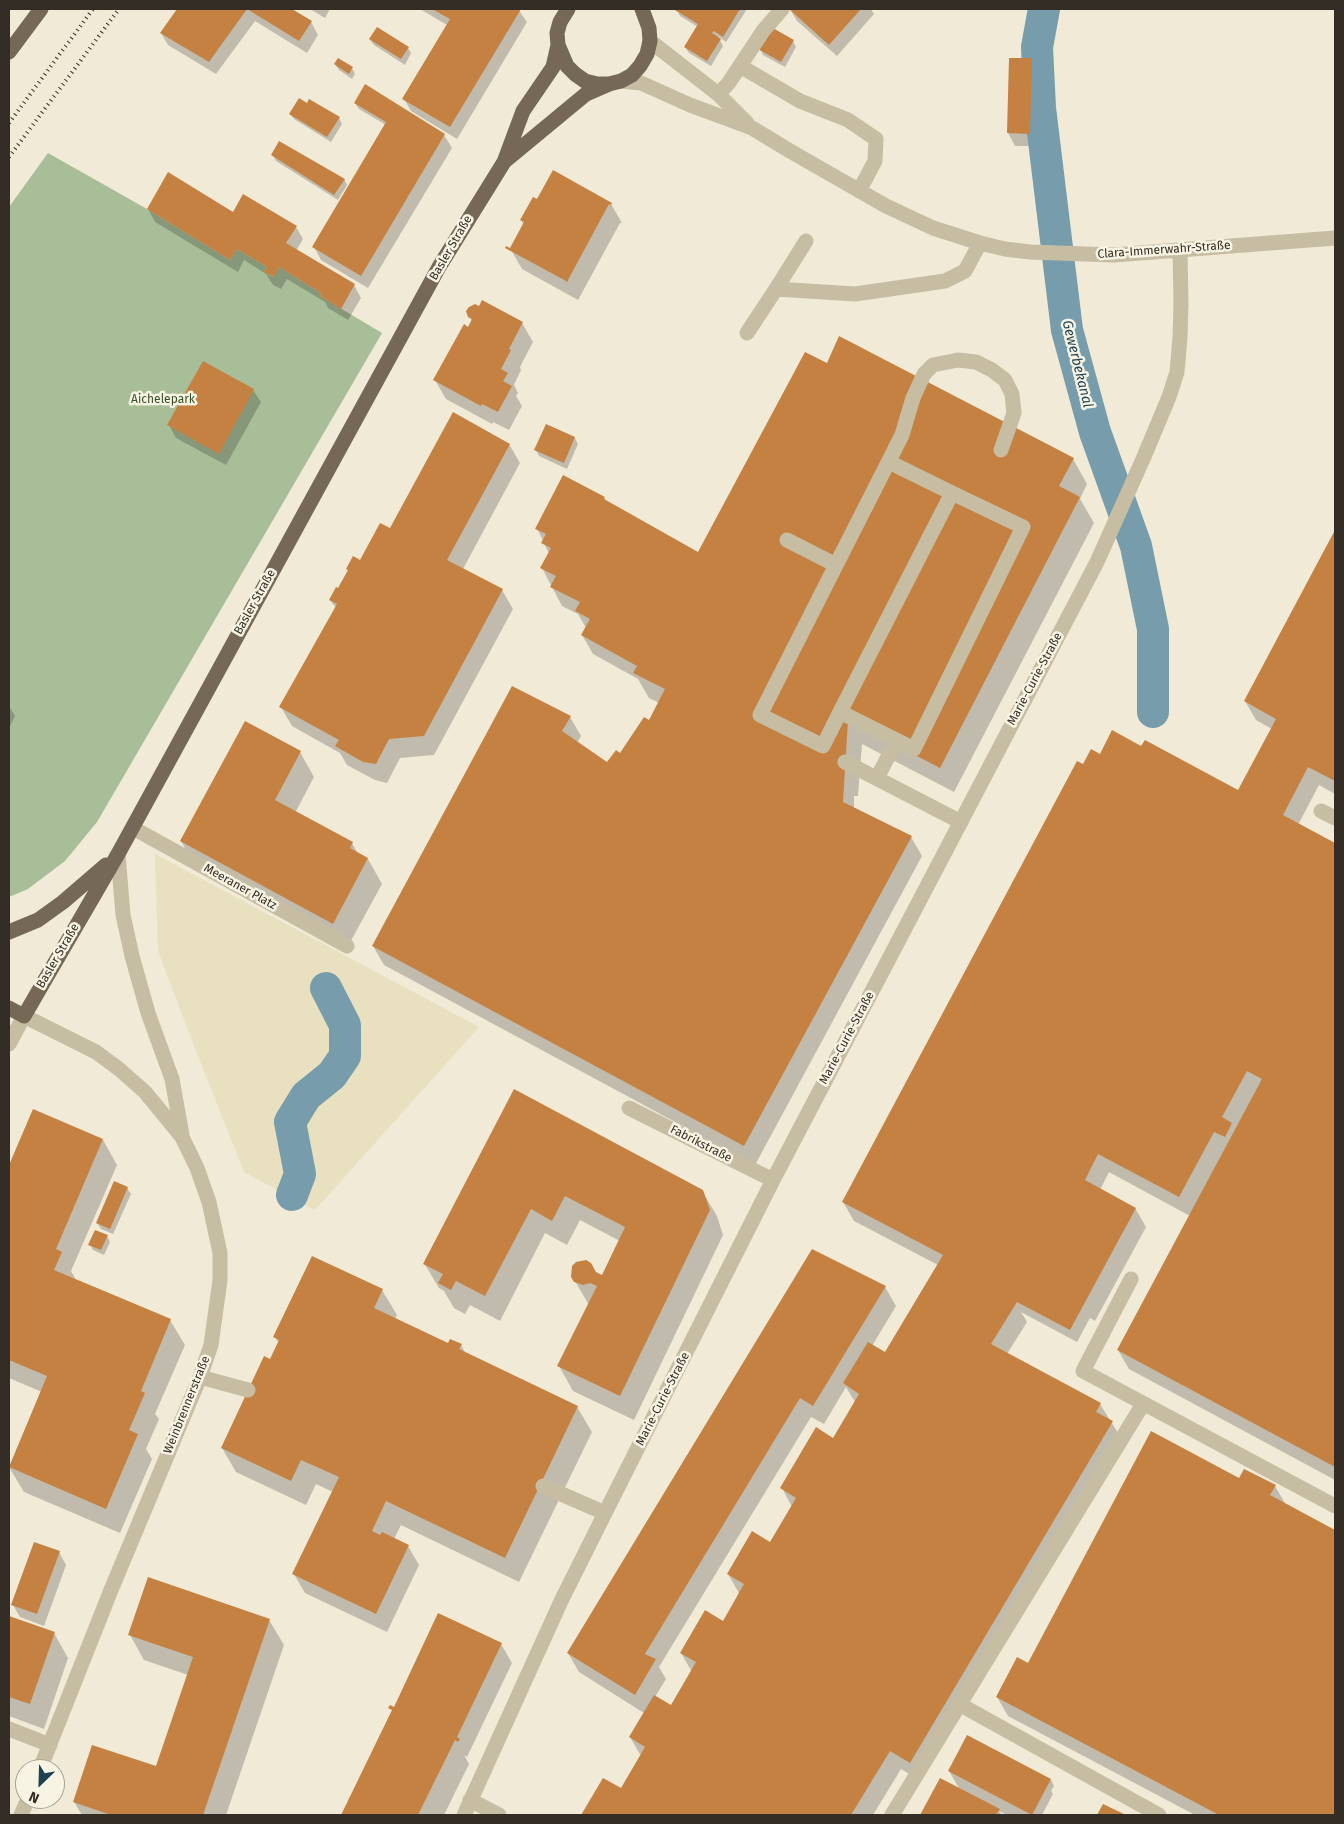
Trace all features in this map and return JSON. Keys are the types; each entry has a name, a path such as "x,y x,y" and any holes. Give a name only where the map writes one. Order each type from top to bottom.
{"main road":[{"path":"9,52 41,9"},
{"name":"Basler Straße","path":"24,1016 133,828 439,267 504,162 523,111 552,67 558,45 557,33 565,10"},
{"path":"642,11 649,28 650,41"},
{"name":"Basler Straße","path":"504,162 586,94 632,75 647,54 650,41"},
{"path":"558,45 567,66 585,81 597,84 615,82"},
{"path":"9,932 38,920 64,902 118,854"},
{"path":"9,1008 24,1016"}],"street":[{"path":"718,94 728,84 764,31 782,9"},
{"name":"Clara-Immerwahr-Straße","path":"650,41 718,94 752,128"},
{"path":"740,66 800,100 848,120 876,139 875,161 858,190"},
{"name":"Clara-Immerwahr-Straße","path":"615,82 641,83 690,105 752,128 886,206 933,228 980,243 1030,252 1104,255 1335,238"},
{"path":"746,332 806,241"},
{"path":"776,289 855,294 946,282 965,271 980,243"},
{"name":"Marie-Curie-Straße","path":"464,1815 562,1600 773,1180 1097,562 1169,397 1177,372 1181,304 1180,250"},
{"path":"952,492 823,746 760,715 889,462 902,435 913,398 924,374 932,365 958,360 976,362 992,370 1005,380 1012,394 1014,414 1001,450"},
{"path":"840,712 914,749 1023,527 889,462"},
{"path":"787,540 836,565"},
{"path":"877,778 890,754"},
{"path":"845,762 960,822"},
{"path":"1321,811 1335,818"},
{"name":"Meeraner Platz","path":"133,828 347,946"},
{"path":"118,854 123,915 132,956 148,1013 172,1079 182,1137"},
{"name":"Basler Straße","path":"9,1044 24,1016"},
{"name":"Weinbrennerstraße","path":"24,1016 96,1052 145,1092 182,1137 197,1168 209,1202 220,1253 220,1280 211,1345 200,1377 44,1759"},
{"name":"Fabrikstraße","path":"629,1108 773,1180"},
{"path":"1131,1279 1083,1371 1335,1506"},
{"path":"200,1377 248,1390"},
{"path":"892,1815 1143,1404"},
{"path":"543,1486 605,1513"},
{"path":"960,1704 1159,1815"},
{"path":"9,1729 50,1745"},
{"path":"470,1800 499,1815"}],"green space":[{"name":"Aichelepark","path":"48,153 147,209 230,260 237,249 267,267 264,272 273,277 279,267 321,293 320,296 382,333 97,822 65,861 28,889 9,897 9,207"}],"shaded area":[{"path":"155,854 479,1027 315,1210 244,1172 158,951"}],"building":[{"path":"177,9 247,9 209,62 160,33"},
{"path":"247,9 292,9 312,21 299,41"},
{"path":"432,9 521,9 450,127 402,99 450,19"},
{"path":"676,9 740,9 723,37 714,31 712,33 721,39 707,61 684,47 698,24"},
{"path":"789,9 861,9 829,45"},
{"path":"377,27 409,47 401,59 369,39"},
{"path":"771,27 794,40 781,62 758,49"},
{"path":"338,58 353,67 349,74 334,64"},
{"path":"1009,58 1032,58 1030,134 1007,133"},
{"path":"365,84 445,134 361,276 312,247 386,122 354,103"},
{"path":"299,98 307,103 309,99 340,117 327,137 289,114"},
{"path":"279,141 345,179 334,195 271,155"},
{"path":"553,170 612,203 611,205 609,204 568,282 505,248 506,246 510,248 524,222 520,220 533,197 537,199"},
{"path":"168,172 233,212 243,194 297,226 286,243 355,284 341,309 320,296 321,293 279,267 274,277 264,272 267,267 237,249 230,260 147,209"},
{"path":"482,300 523,322 501,369 508,373 503,381 512,386 498,412 482,404 481,406 433,380 464,324 468,327 472,319 468,317 466,311 475,304 479,306"},
{"path":"839,336 1074,458 1059,486 1080,497 940,768 848,720 843,802 912,836 744,1146 372,946 512,686 571,716 562,731 607,762 616,750 620,753 644,717 649,720 665,689 633,673 637,666 581,635 590,619 575,611 580,602 550,587 556,576 540,568 551,548 541,543 546,534 535,529 563,475 605,497 604,499 698,552 805,352 827,363"},
{"path":"203,361 254,389 219,454 167,425"},
{"path":"453,412 510,444 447,560 503,589 424,736 389,739 376,764 363,762 335,746 339,740 279,707 337,604 329,600 348,570 346,569 353,556 360,560 380,523 390,528"},
{"path":"546,424 575,437 564,463 534,450"},
{"path":"1335,530 1335,781 1308,767 1283,815 1335,843 1335,1467 1117,1350 1262,1079 1247,1071 1222,1117 1232,1123 1225,1137 1214,1132 1179,1197 1098,1154 1085,1180 1136,1208 1070,1330 1017,1302 991,1344 1101,1403 1096,1412 1113,1421 910,1763 890,1751 851,1815 581,1815 603,1778 621,1788 645,1747 629,1737 654,1695 671,1705 696,1662 680,1653 705,1610 723,1621 744,1584 727,1574 752,1531 770,1542 796,1498 780,1488 816,1427 833,1438 859,1394 843,1383 868,1342 885,1352 943,1255 842,1202 1077,761 1083,764 1091,749 1100,754 1112,730 1141,746 1145,740 1238,790 1276,719 1244,701"},
{"path":"245,721 301,751 275,800 353,842 350,848 368,858 333,924 180,841"},
{"path":"514,1089 703,1190 710,1210 620,1396 557,1366 597,1286 590,1283 583,1285 574,1282 571,1277 572,1266 576,1262 586,1260 591,1263 596,1272 602,1275 625,1227 565,1196 552,1221 531,1209 485,1296 456,1281 451,1290 438,1283 443,1274 423,1264"},
{"path":"33,1109 103,1139 56,1249 62,1252 54,1270 171,1319 141,1391 145,1393 129,1430 138,1434 106,1509 9,1467 47,1376 9,1360 9,1165"},
{"path":"114,1181 128,1187 110,1229 96,1223"},
{"path":"95,1230 108,1235 101,1250 88,1245"},
{"path":"812,1249 886,1286 813,1406 800,1398 645,1654 656,1659 635,1695 567,1653"},
{"path":"312,1256 383,1289 374,1308 448,1343 450,1339 462,1344 459,1349 578,1406 505,1558 386,1501 372,1531 380,1535 382,1532 409,1545 376,1614 292,1574 339,1477 301,1460 291,1481 221,1448 264,1356 270,1359 279,1340 273,1337"},
{"path":"1151,1431 1239,1478 1244,1469 1276,1485 1270,1495 1335,1530 1335,1815 1219,1815 996,1697 1017,1657 1028,1663"},
{"path":"34,1542 60,1551 37,1614 11,1605"},
{"path":"148,1577 270,1619 203,1815 111,1815 73,1802 92,1745 156,1766 193,1657 128,1635"},
{"path":"438,1613 502,1643 457,1737 460,1739 458,1742 455,1740 418,1815 341,1815 392,1710 388,1708 390,1705 394,1707"},
{"path":"9,1616 55,1632 30,1704 9,1697"},
{"path":"967,1735 1051,1779 1032,1815 948,1771"},
{"path":"940,1778 1000,1809 996,1815 920,1815"},
{"path":"1103,1804 1126,1815 1097,1815"}],"waterway":[{"name":"Gewerbekanal","path":"1044,9 1037,47 1040,108 1067,330 1095,432 1136,546 1153,629 1153,712"},
{"path":"292,1195 300,1174 290,1122 306,1096 332,1075 345,1056 345,1025 326,988"}],"railway":[{"path":"9,123 93,9"},
{"path":"9,157 119,9"}]}
